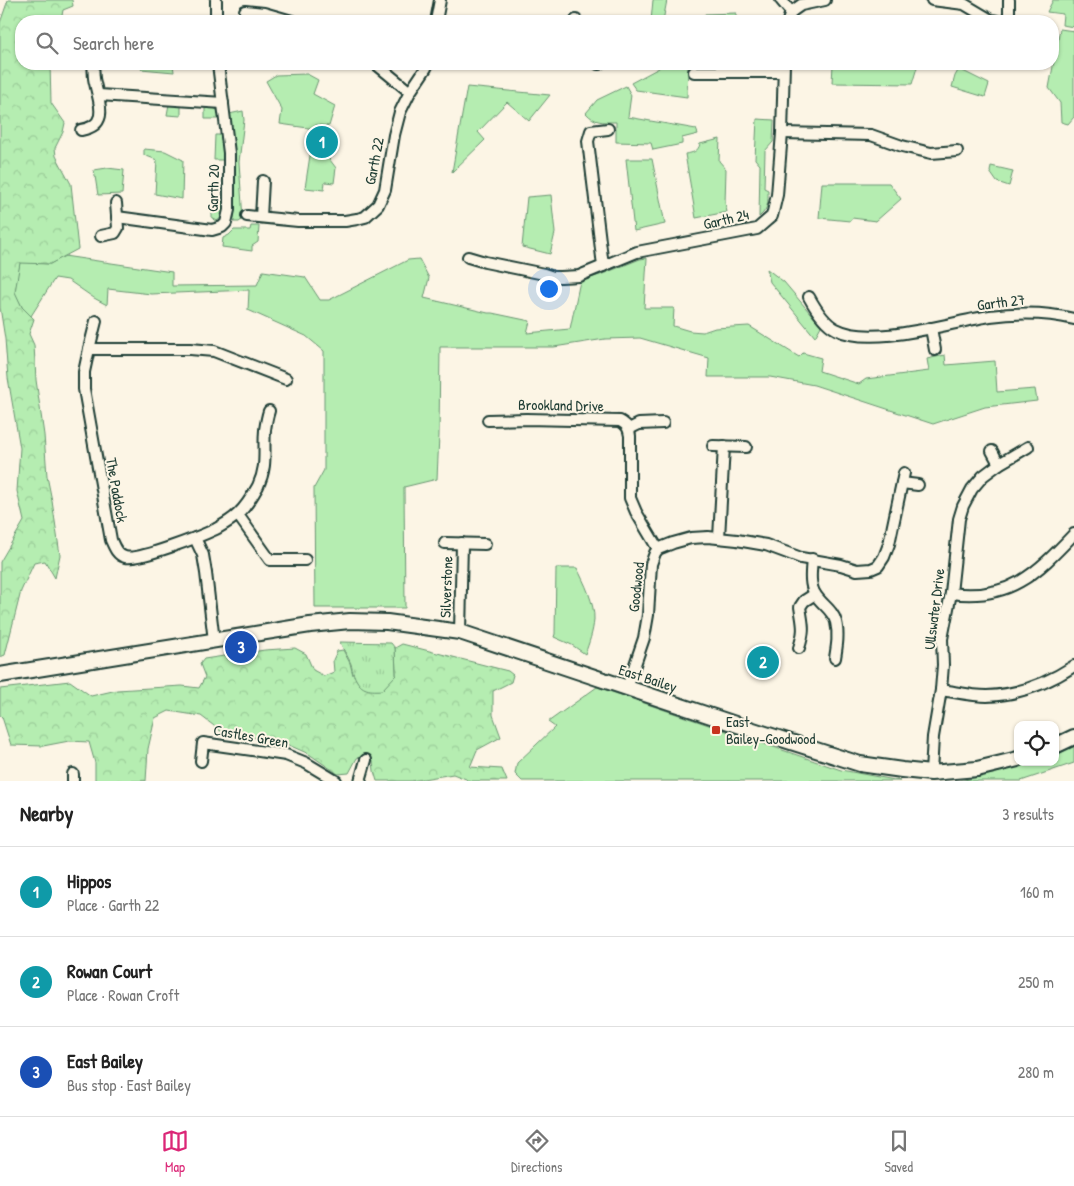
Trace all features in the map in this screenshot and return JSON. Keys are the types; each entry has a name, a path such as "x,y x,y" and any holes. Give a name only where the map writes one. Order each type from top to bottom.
{"street":[{"path":"216,0 216,15"},
{"path":"437,15 440,0"},
{"path":"781,0 788,15"},
{"path":"791,15 801,5 824,0"},
{"path":"932,0 964,4 983,15"},
{"path":"1009,0 1009,15"},
{"path":"245,11 271,15"},
{"path":"81,130 90,129 99,120 101,111 99,95 94,83 93,70"},
{"name":"Garth 20","path":"117,216 212,230 222,227 228,218 229,210 229,153 219,70"},
{"path":"383,70 410,92"},
{"name":"Garth 22","path":"247,216 346,221 365,216 378,205 385,190 394,135 400,112 410,92 425,70"},
{"name":"Garth 24","path":"694,72 739,70"},
{"name":"Garth 24","path":"468,257 553,277 578,276 637,252 757,229 772,216 777,195 782,133 784,70"},
{"path":"99,95 223,102"},
{"path":"602,266 588,141 591,132 608,129"},
{"path":"782,133 872,136 931,153 958,151"},
{"path":"261,217 263,181"},
{"path":"101,236 115,233 118,228 116,203"},
{"name":"Garth 27","path":"809,297 821,315 834,329 867,337 931,328 989,316 1034,313 1060,315 1074,319"},
{"name":"The Paddock","path":"96,320 84,372 84,389 111,540 115,550 123,557 132,558 195,538 217,528 238,514 258,486 264,469 266,455 265,429 269,411"},
{"path":"931,328 936,350"},
{"path":"89,349 190,349 214,351 286,380"},
{"name":"Brookland Drive","path":"488,420 620,420 629,429"},
{"path":"658,549 630,498 629,429 639,424 663,423"},
{"path":"712,446 746,448"},
{"path":"718,538 724,446"},
{"name":"Ullswater Drive","path":"931,772 933,737 941,690 942,639 951,593 959,519 972,489 983,476 1028,447"},
{"path":"992,451 1000,464"},
{"name":"Goodwood","path":"628,688 644,638 648,614 651,564 658,549 691,538 708,537 766,545 801,558 841,565 857,570 871,569 878,566 889,544 903,478 918,485"},
{"path":"238,514 270,560 305,560"},
{"path":"951,593 966,595 986,594 1014,586 1056,553 1074,534"},
{"path":"195,538 203,555 214,641"},
{"name":"Silverstone","path":"445,543 485,544"},
{"name":"Silverstone","path":"460,632 462,543"},
{"path":"812,559 811,581 815,594 831,610 836,622 837,645 835,658"},
{"path":"799,648 804,626 800,607 804,601 815,594"},
{"name":"East Bailey","path":"0,675 310,625 350,621 387,622 460,632 860,764 931,772 977,770 1014,760"},
{"path":"941,690 985,696 1008,695 1036,686 1074,666"},
{"path":"1059,744 1074,737"},
{"name":"Castles Green","path":"201,761 203,743 286,755 306,763 336,781"},
{"path":"360,781 366,760"}],"green space":[{"path":"8,0 72,0 73,6 63,10 62,15 15,15 15,70 50,70 51,103 65,123 55,148 56,156 71,184 78,249 50,264 20,263 15,292 22,307 34,319 29,334 34,345 47,476 60,555 55,578 45,561 34,563 21,591 5,655 0,657 0,562 24,521 17,491 20,448 8,378 0,307 0,23"},
{"path":"653,0 667,0 664,15 652,15"},
{"path":"1053,0 1074,0 1074,27 1062,25 1063,14 1047,12"},
{"path":"736,13 736,15 705,15"},
{"path":"1060,29 1074,31 1074,117 1068,124 1061,122 1060,103 1049,88 1052,70 1059,70"},
{"path":"152,70 174,70 174,72"},
{"path":"655,70 688,70 687,97 636,90 631,83"},
{"path":"833,70 916,70 912,84 832,83"},
{"path":"958,70 961,70 989,84 985,97 952,87"},
{"path":"307,74 318,80 313,94 335,106 329,126 316,125 315,129 280,124 282,110 266,81 276,75"},
{"path":"626,86 631,95 628,117 696,129 698,134 682,138 682,144 653,150 651,143 616,142 616,122 596,120 586,113 597,100"},
{"path":"467,87 550,95 529,121 507,102 478,132 485,140 452,172"},
{"path":"169,104 181,105 181,116 167,115"},
{"path":"205,106 219,112 220,119 205,119"},
{"path":"243,111 244,120 239,162 243,219 239,222 234,222 234,150 229,114"},
{"path":"757,119 774,120 773,142 765,151 764,188 768,190 768,202 765,211 759,217 760,165 755,159"},
{"path":"215,135 222,135 224,160 214,160"},
{"path":"720,139 719,161 726,169 725,203 727,212 696,218 685,154 692,153 700,144"},
{"path":"144,149 165,151 183,160 182,199 155,194 157,160 144,155"},
{"path":"311,149 321,150 321,155 327,156 336,168 334,183 325,182 324,190 305,188"},
{"path":"626,159 652,159 665,224 634,231"},
{"path":"991,166 1013,171 1009,186 997,182 990,172"},
{"path":"107,168 124,170 122,194 98,195 94,170"},
{"path":"822,183 889,183 901,199 876,221 852,218 850,221 819,218"},
{"path":"551,195 555,233 550,254 522,247 527,197"},
{"path":"224,201 223,215 217,221 212,218 212,202"},
{"path":"251,226 259,226 258,242 252,246 252,251 222,247 223,238 234,230 250,230"},
{"path":"64,256 172,272 172,286 257,285 263,271 305,277 320,300 329,300 408,260 419,259 429,278 424,298 530,321 527,333 570,329 580,281 647,258 644,308 674,308 673,326 690,331 703,332 715,328 749,326 799,357 803,353 821,358 819,371 859,384 866,379 929,371 927,359 945,355 946,365 995,361 997,392 1035,389 1037,401 985,407 933,424 814,385 770,377 708,377 709,358 640,338 605,339 554,347 440,347 437,479 404,487 405,608 315,608 314,488 324,470 324,351 306,336 248,310 249,290 151,294 108,289 107,305 68,280 55,278 31,316 22,307 14,292 20,262 50,264"},
{"path":"767,269 784,282 821,326 815,337 770,282"},
{"path":"556,568 577,568 591,600 594,620 585,654 572,645 554,637"},
{"path":"340,642 391,643 395,648 396,675 382,690 362,687 356,680 350,661"},
{"path":"402,644 508,671 513,675 511,682 493,691 493,715 501,737 477,750 470,767 502,769 507,781 468,781 453,774 411,781 377,781 373,761 367,755 357,758 349,773 338,774 309,754 284,743 222,732 201,716 169,711 155,718 148,749 146,781 95,781 95,763 89,742 69,741 43,746 11,745 0,715 0,689 70,681 91,696 117,690 182,686 199,688 205,677 200,664 204,659 265,650 295,648 306,654 313,670 324,676 334,672 333,660 337,651 343,650 350,663 353,675 396,675 395,648"},
{"path":"597,687 841,770 900,781 522,781 515,774 517,763 555,727 548,722"},
{"path":"1074,745 1074,763 1021,781 960,781 1018,766 1059,766 1059,752"}],"place":[{"name":"Hippos","path":"322,142"},
{"name":"East Bailey","path":"241,647"},
{"name":"Rowan Court","path":"763,662"},
{"name":"East Bailey-Goodwood","path":"716,730"}]}
